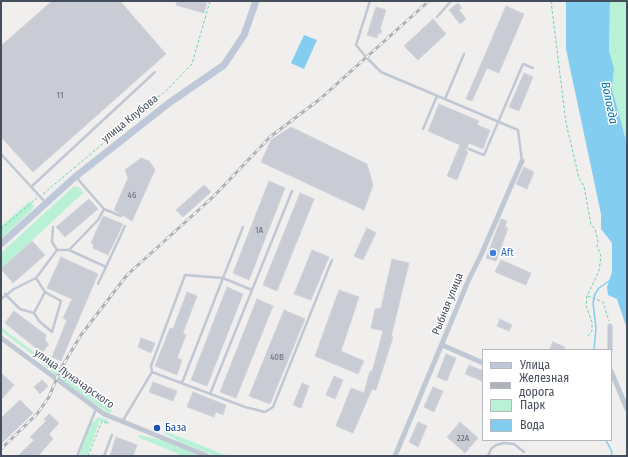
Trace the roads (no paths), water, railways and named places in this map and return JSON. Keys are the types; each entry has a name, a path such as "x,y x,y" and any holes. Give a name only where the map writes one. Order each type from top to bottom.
{"main road":[{"name":"улица Клубова","path":"1,244 75,177 169,103 224,65 244,35 256,1"}],"street":[{"name":"Рыбная улица","path":"395,456 469,279 522,161"},
{"path":"610,326 610,349"},
{"name":"улица Луначарского","path":"1,338 96,409 122,422 207,456"},
{"path":"442,345 482,363"},
{"path":"612,373 627,409"}],"lane":[{"path":"370,1 356,45 381,72 518,130 522,161"},
{"path":"437,17 451,1"},
{"path":"445,99 464,54"},
{"path":"470,148 484,155 523,64 533,68"},
{"path":"31,187 156,72"},
{"path":"423,129 437,96"},
{"path":"1,154 46,202"},
{"path":"75,177 104,209 121,216"},
{"path":"210,394 292,191"},
{"path":"69,250 98,220 104,209"},
{"path":"98,284 125,226"},
{"path":"53,227 52,242 57,250"},
{"path":"182,383 243,227"},
{"path":"57,250 69,250 106,267"},
{"path":"1,299 6,294 36,278 57,250"},
{"path":"152,372 245,407 265,412 273,407 332,260"},
{"path":"122,422 152,372 151,366 185,276 224,278 252,290"},
{"path":"6,294 20,308 34,313 38,321 52,332 61,301 45,292 36,278"},
{"path":"34,313 45,292"},
{"path":"77,456 96,409"},
{"path":"104,456 112,435"},
{"path":"488,456 491,449 496,445 504,443 514,444 524,452"}],"water":[{"name":"Вологда","path":"566,1 610,1 609,51 614,68 612,89 627,144 627,329 617,299 608,295 607,287 612,272 612,243 601,229 601,214 566,49"},
{"path":"304,35 317,40 304,69 291,63"}],"waterway":[{"path":"594,349 596,328 593,303 595,294 599,288 609,281"},
{"path":"606,441 612,452 611,456"}],"railway":[{"path":"1,449 37,414 49,397 60,370 81,335 127,275 214,196 270,137 320,99 429,1"}],"place":[{"name":"Aft","path":"493,253"},
{"name":"База","path":"157,428"}]}
